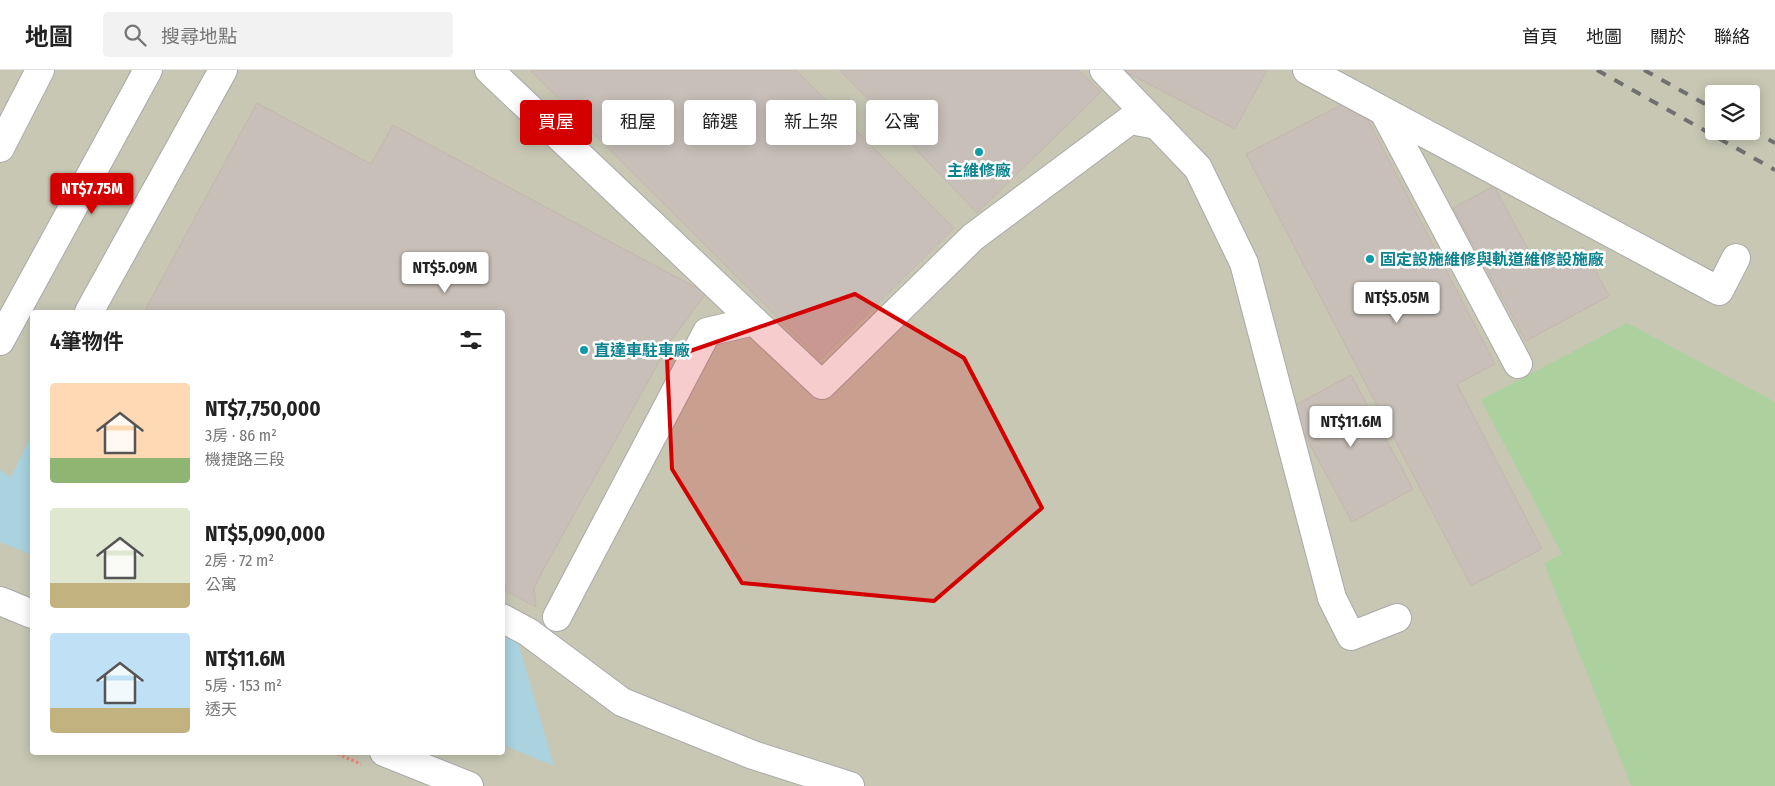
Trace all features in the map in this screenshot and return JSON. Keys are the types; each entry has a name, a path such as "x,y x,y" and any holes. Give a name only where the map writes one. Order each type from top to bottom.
{"street":[{"path":"0,148 40,70"},
{"path":"0,341 148,70"},
{"path":"90,310 223,70"},
{"path":"489,70 822,385 973,237 1130,120 1157,125"},
{"path":"1104,70 1198,168 1244,264 1332,598 1351,636 1397,618"},
{"path":"1307,70 1719,291 1736,258"},
{"path":"1384,112 1518,364"},
{"path":"557,617 707,332 716,283"},
{"path":"707,332 754,321"},
{"path":"0,601 30,613"},
{"path":"505,620 528,632 622,702 753,755 850,786"},
{"path":"392,755 469,786"}],"highlighted area":[{"path":"855,294 964,358 1042,508 934,601 742,583 672,469 667,359"}],"shaded area":[{"path":"0,70 1775,70 1775,786 0,786"}],"green space":[{"path":"1627,323 1775,402 1775,786 1631,786 1544,563 1562,554 1481,400"}],"water":[{"path":"30,437 30,554 0,542 0,470 11,477"},
{"path":"505,636 518,642 554,766 505,746"}],"building":[{"path":"530,70 796,70 826,100 766,100 766,145 856,145 856,130 866,140 866,145 871,145 954,228 820,360 605,145 674,145 674,100 602,100 602,142 592,132 592,100 560,100"},
{"name":"主維修廠","path":"840,70 1079,70 1101,92 977,213 912,145 938,145 938,100 869,100"},
{"path":"1122,70 1267,70 1235,129"},
{"name":"固定設施維修與軌道維修設施廠","path":"1356,97 1495,364 1457,384 1542,549 1471,586 1246,154"},
{"name":"直達車駐車廠","path":"257,103 371,164 393,125 706,293 670,342 542,572 534,588 536,607 505,591 505,310 145,310"},
{"path":"1494,186 1540,271 1583,247 1609,296 1526,341 1453,208"},
{"path":"1351,375 1413,489 1352,522 1290,408"}],"railway":[{"path":"1597,70 1775,170"},
{"path":"1644,70 1705,104"},
{"path":"1760,135 1775,143"}],"place":[{"name":"主維修廠","path":"979,152"},
{"name":"固定設施維修與軌道維修設施廠","path":"1370,259"},
{"name":"直達車駐車廠","path":"584,350"}]}
